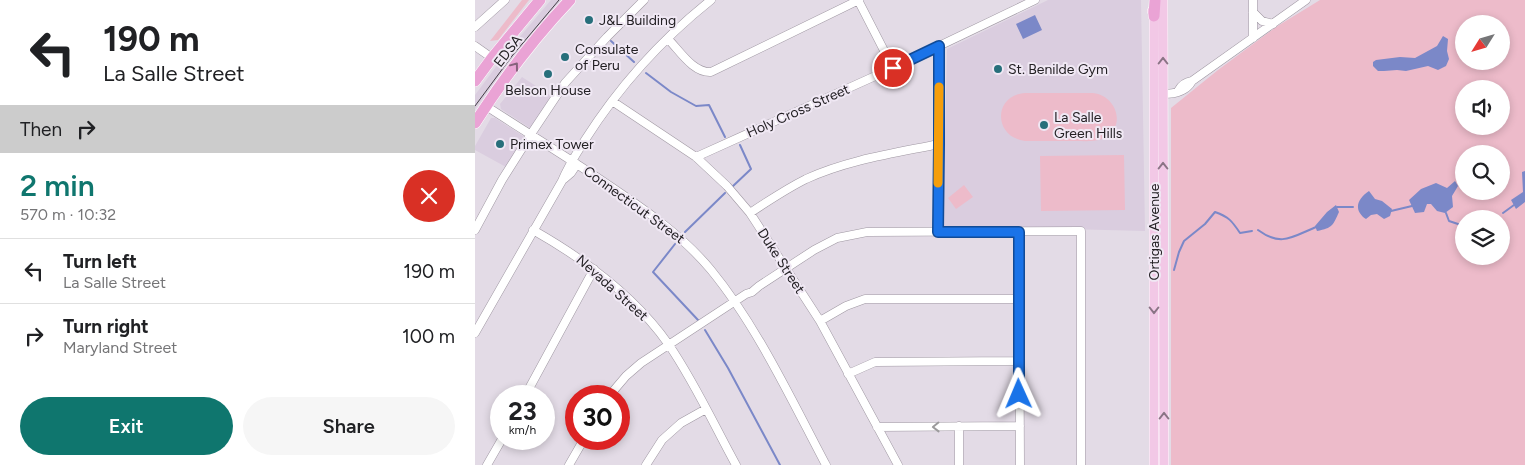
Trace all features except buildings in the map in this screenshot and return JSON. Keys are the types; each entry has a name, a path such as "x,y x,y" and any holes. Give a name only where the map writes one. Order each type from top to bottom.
{"highway":[{"name":"EDSA","path":"475,81 540,0"},
{"name":"EDSA","path":"475,123 524,54 570,0"},
{"path":"1154,16 1155,0"}],"main road":[{"name":"Ortigas Avenue","path":"1149,0 1149,6 1154,16 1154,465"},
{"name":"Ortigas Avenue","path":"1163,0 1163,465"}],"street":[{"path":"493,0 498,7"},
{"path":"475,27 505,0"},
{"path":"475,230 502,180 565,83 644,0"},
{"path":"475,333 533,230 575,162 592,129 612,101 641,67 698,10 711,0"},
{"path":"668,40 697,69 711,72 859,0 893,68"},
{"name":"Holy Cross Street","path":"697,157 893,68 1035,0"},
{"path":"1253,0 1253,38"},
{"path":"1163,94 1183,91 1191,82 1306,0"},
{"path":"1253,12 1262,21 1273,24"},
{"path":"475,46 492,58"},
{"path":"938,232 939,46"},
{"name":"Duke Street","path":"612,101 697,157 727,186 750,213 820,320 898,465"},
{"name":"Connecticut Street","path":"486,106 631,200 680,238 711,270 735,301 763,348 826,465"},
{"path":"750,213 776,196 830,170 939,144"},
{"name":"Nevada Street","path":"533,230 563,246 594,269 624,295 644,316 668,344 687,374 736,465"},
{"path":"618,385 626,376 668,344 752,292 814,250 837,238 867,232 1081,231 1081,465"},
{"path":"1019,232 1020,465"},
{"path":"531,385 594,269"},
{"path":"820,320 846,306 865,299 1019,299"},
{"path":"848,374 875,362 1019,361"},
{"path":"646,465 662,440 681,423 706,409"},
{"path":"959,426 959,465"},
{"path":"877,427 1020,426"},
{"path":"487,465 496,450"},
{"path":"569,465 578,450"}],"shaded area":[{"path":"522,0 529,0 498,40 490,41"},
{"path":"551,0 561,0 513,57 475,109 475,95 507,52"},
{"name":"La Salle Green Hills","path":"1048,0 1141,0 1145,231 943,226 947,49"},
{"path":"1320,0 1525,0 1525,465 1171,465 1171,108 1276,27"},
{"path":"522,77 553,97 530,128 501,109 500,104"},
{"path":"1025,93 1093,93 1102,95 1113,106 1116,113 1117,121 1115,128 1102,139 1092,141 1025,141 1015,138 1007,132 1001,116 1007,101 1015,95"},
{"name":"Primex Tower","path":"491,118 495,118 524,138 506,167 475,150 475,146"},
{"path":"1124,155 1125,210 1041,211 1040,156"},
{"path":"964,185 973,197 956,209 948,198"}],"water":[{"path":"1035,15 1042,30 1023,39 1016,24"},
{"path":"1443,36 1448,39 1447,51 1449,59 1446,66 1438,70 1428,66 1406,71 1378,71 1373,66 1373,62 1376,60 1400,57 1415,58 1437,46"},
{"path":"1525,171 1525,202 1516,209 1511,200 1523,192 1522,172"},
{"path":"1455,181 1455,191 1452,196 1453,207 1445,213 1437,211 1431,204 1427,204 1424,212 1415,213 1409,200 1421,189 1436,183 1447,188"},
{"path":"1369,191 1375,199 1382,201 1392,209 1390,216 1384,219 1377,214 1371,215 1366,219 1362,216 1358,208 1359,201"},
{"path":"1336,205 1339,212 1334,223 1326,229 1317,231 1315,226"}],"waterway":[{"path":"611,41 634,62"},
{"path":"646,73 671,92 696,106 709,105 725,137"},
{"path":"732,187 751,169 740,145"},
{"path":"685,232 725,193"},
{"path":"1507,210 1514,205"},
{"path":"1391,211 1412,206"},
{"path":"1337,207 1353,207"},
{"path":"1174,270 1184,241 1205,224 1215,212 1230,220 1240,233 1252,231"},
{"path":"1446,213 1449,221 1455,223"},
{"path":"1258,230 1273,238 1287,239 1316,227"},
{"path":"675,244 653,272 698,320"},
{"path":"705,330 728,368 780,465"}],"tram line":[{"path":"475,106 512,56 559,0"}],"slow traffic":[{"path":"938,183 939,87"}],"place":[{"name":"J&L Building","path":"589,20"},
{"name":"Consulate of Peru","path":"565,57"},
{"name":"St. Benilde Gym","path":"998,69"},
{"name":"Belson House","path":"548,74"},
{"name":"La Salle Green Hills","path":"1044,125"},
{"name":"Primex Tower","path":"500,144"}],"route":[{"path":"893,68 939,46 938,232 1019,232 1019,394"}]}
